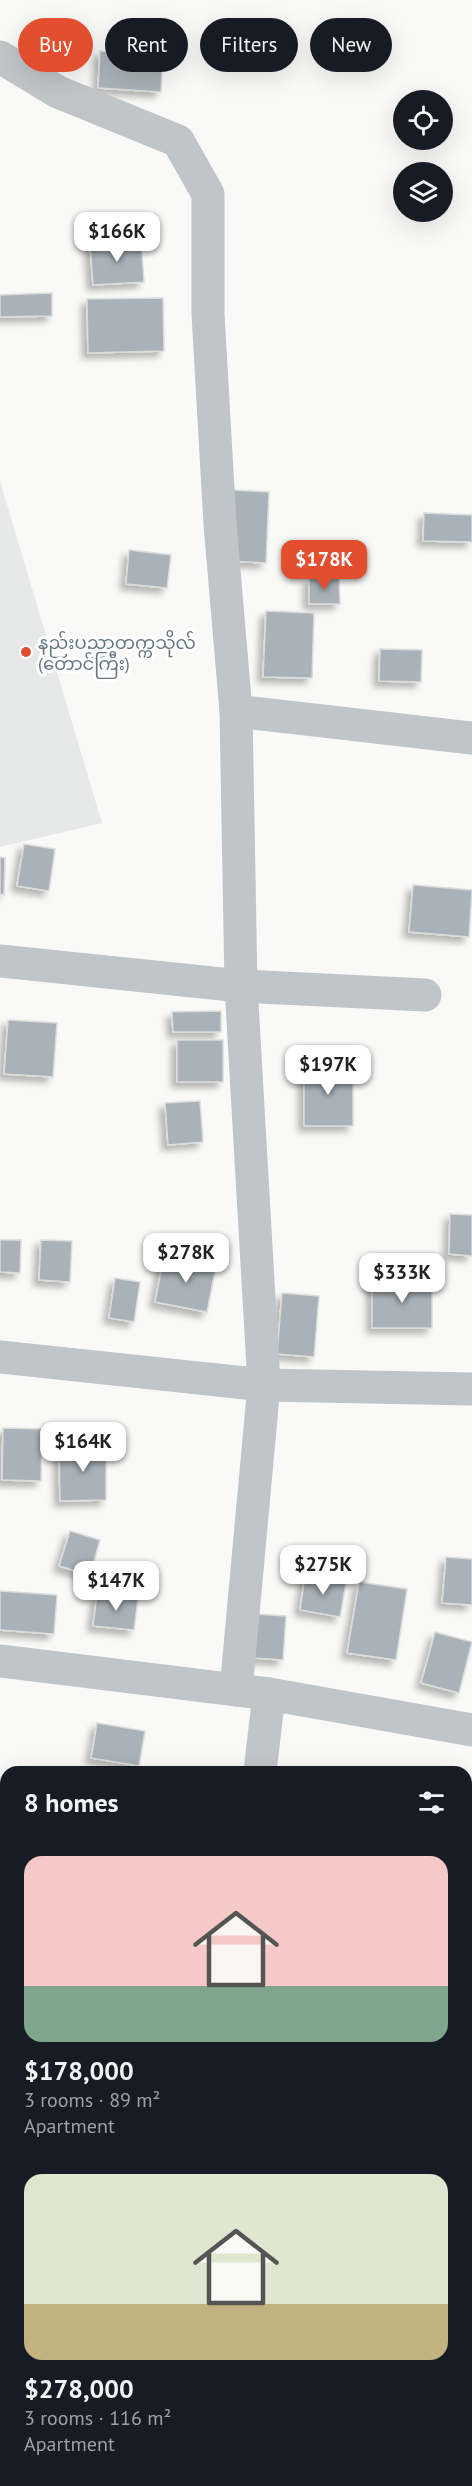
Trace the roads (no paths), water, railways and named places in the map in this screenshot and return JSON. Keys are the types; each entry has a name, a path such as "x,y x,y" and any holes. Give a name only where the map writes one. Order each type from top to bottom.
{"street":[{"path":"0,57 58,92 178,141 208,194 208,314 220,524 236,711 241,987 264,1385 236,1690"},
{"path":"236,711 472,738"},
{"path":"0,961 241,987 425,995"},
{"path":"0,1357 264,1385 472,1389"},
{"path":"0,1661 269,1694 472,1730"},
{"path":"261,1766 269,1694"}],"place":[{"name":"နည်းပညာတက္ကသိုလ် (တောင်ကြီး)","path":"26,652"}]}
